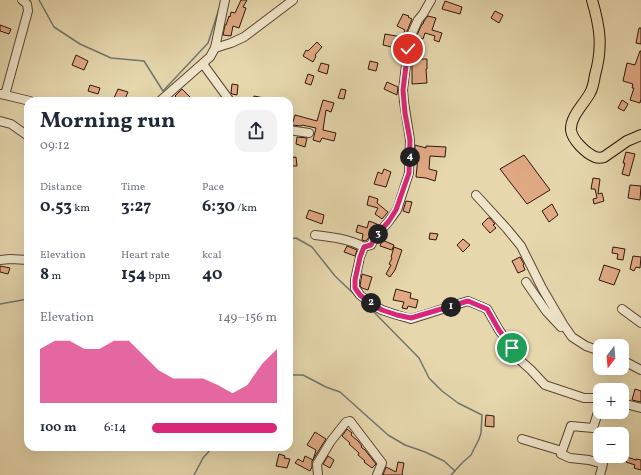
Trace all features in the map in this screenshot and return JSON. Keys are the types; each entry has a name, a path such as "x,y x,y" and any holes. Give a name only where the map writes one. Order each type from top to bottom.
{"main road":[{"path":"592,0 600,36 598,64 591,92 578,109 573,119 571,130 574,138 587,152 600,158 604,157 641,133"}],"street":[{"path":"22,0 27,4 28,11 2,94 24,100"},
{"path":"169,97 210,57 215,48 225,0"},
{"path":"215,48 244,37 293,0"},
{"path":"315,235 348,240 356,242 364,247 371,245 375,237 389,221 396,210 409,173 410,140 405,113 403,90 409,40 418,20 431,0"},
{"path":"203,64 227,97"},
{"path":"0,121 11,124 24,133"},
{"path":"293,131 309,133"},
{"path":"476,194 503,223 521,246 545,294 572,337"},
{"path":"364,247 360,257 355,280 355,288 360,295 371,304 382,310 411,318 468,301 487,309 499,330 522,362 545,385 584,398 593,398"},
{"path":"0,260 24,260"},
{"path":"526,282 546,311 560,326 572,337 593,348"},
{"path":"622,309 641,323"},
{"path":"629,364 641,370"},
{"path":"629,405 641,408"},
{"path":"595,419 592,428 571,426 561,454 570,458 589,460 603,464 600,475"},
{"path":"318,475 318,464 331,441 346,422 350,421 382,463 377,475"},
{"path":"522,439 562,451"}],"building":[{"path":"241,0 247,0 243,7 246,8 239,28 233,26 231,36 223,35 225,25 231,12 235,13"},
{"path":"445,1 462,7 460,14 442,9"},
{"path":"495,11 503,15 499,23 491,18"},
{"path":"403,14 412,19 404,39 400,59 400,49 383,45 385,34 402,37 405,30 397,26"},
{"path":"428,16 436,18 432,30 442,33 439,42 434,40 435,36 425,33 423,39 416,37 422,24"},
{"path":"0,25 11,29 9,34 0,31"},
{"path":"639,28 641,28 641,44 636,43"},
{"path":"317,42 322,47 315,55 316,56 313,62 303,56 306,50 308,51"},
{"path":"640,51 640,103 630,100 634,88 632,88 633,84 623,81 627,63 635,65"},
{"path":"76,55 88,61 84,70 72,65"},
{"path":"412,59 427,59 427,83 412,84"},
{"path":"370,61 378,63 376,71 368,69"},
{"path":"321,63 329,65 327,74 318,71"},
{"path":"308,74 314,76 311,85 305,83"},
{"path":"387,82 398,87 397,95 384,89"},
{"path":"232,84 238,85 237,95 231,93"},
{"path":"90,85 100,88 98,94 88,91"},
{"path":"118,89 128,92 126,97 114,97"},
{"path":"182,89 190,97 176,97 175,96"},
{"path":"341,89 346,90 344,99 338,98"},
{"path":"323,100 334,103 331,112 326,110 323,130 336,133 334,141 322,138 320,142 313,140 316,128 302,125 293,125 295,115 317,121"},
{"path":"622,100 628,104 624,111 618,108"},
{"path":"297,137 307,138 305,147 296,144"},
{"path":"415,145 426,148 426,146 446,147 445,157 430,156 429,169 437,171 435,181 416,177 418,157 415,157"},
{"path":"626,152 635,154 629,176 622,174"},
{"path":"524,155 550,190 527,204 500,169"},
{"path":"293,157 296,157 297,166 293,166"},
{"path":"384,169 391,172 386,187 374,184 378,172 382,174"},
{"path":"593,178 600,179 598,194 602,193 604,201 594,204 593,199 597,198 595,189 591,189"},
{"path":"630,185 641,186 640,200 628,198"},
{"path":"369,196 378,199 377,203 388,212 382,219 375,214 378,208 367,205"},
{"path":"406,201 412,202 409,213 403,211"},
{"path":"552,204 558,215 549,222 542,211"},
{"path":"309,210 324,215 322,224 306,218"},
{"path":"490,218 495,224 493,225 496,228 490,233 482,224"},
{"path":"369,221 377,224 365,241 362,240 363,234 356,232 358,225 367,228"},
{"path":"430,233 438,234 436,240 429,239"},
{"path":"463,239 470,245 463,252 457,245"},
{"path":"382,240 394,245 392,250 380,246"},
{"path":"347,246 357,250 355,256 344,252"},
{"path":"394,247 402,250 395,270 390,277 386,274 391,265 389,264"},
{"path":"613,247 625,249 623,260 617,259 618,254 612,253"},
{"path":"633,256 641,257 640,268 636,267 634,271 630,269"},
{"path":"520,257 524,264 525,270 518,273 512,261"},
{"path":"604,265 620,270 614,285 599,280"},
{"path":"0,266 10,268 8,274 0,272"},
{"path":"362,274 372,277 368,290 360,286"},
{"path":"396,289 411,293 410,298 418,300 416,308 408,306 407,309 402,308 404,302 393,300"},
{"path":"635,389 641,391 641,402 632,400"},
{"path":"486,415 494,416 494,427 485,426"},
{"path":"347,429 352,433 351,435 358,441 362,446 361,447 376,464 372,468 364,462 365,461 358,455 359,453 342,436"},
{"path":"315,432 326,439 313,459 316,450 307,445"},
{"path":"279,454 285,456 284,458 290,459 287,468 276,466"},
{"path":"305,456 313,460 310,471 295,463 298,459 303,462"},
{"path":"328,456 334,460 330,468 323,464"},
{"path":"629,458 641,460 641,470 634,468 635,465 629,463"},
{"path":"398,462 404,463 403,475 383,475 386,467 396,472"}],"waterway":[{"path":"39,0 54,27 80,44 111,58 144,61 163,91 208,43 219,9"},
{"path":"293,238 296,238 312,247 335,276 355,295"},
{"path":"0,304 24,300"},
{"path":"369,307 419,358 429,378 442,391 458,403 482,415 481,433 471,455 451,475"},
{"path":"293,375 303,375 326,387 340,392 388,435 405,445 444,461 455,471"},
{"path":"194,475 203,458 209,451"}],"route":[{"path":"408,49 403,90 405,113 410,140 409,173 396,210 389,221 375,237 371,245 364,247 360,257 355,280 355,288 360,295 371,304 382,310 411,318 453,307 468,301 487,309 499,330 512,348"}]}
